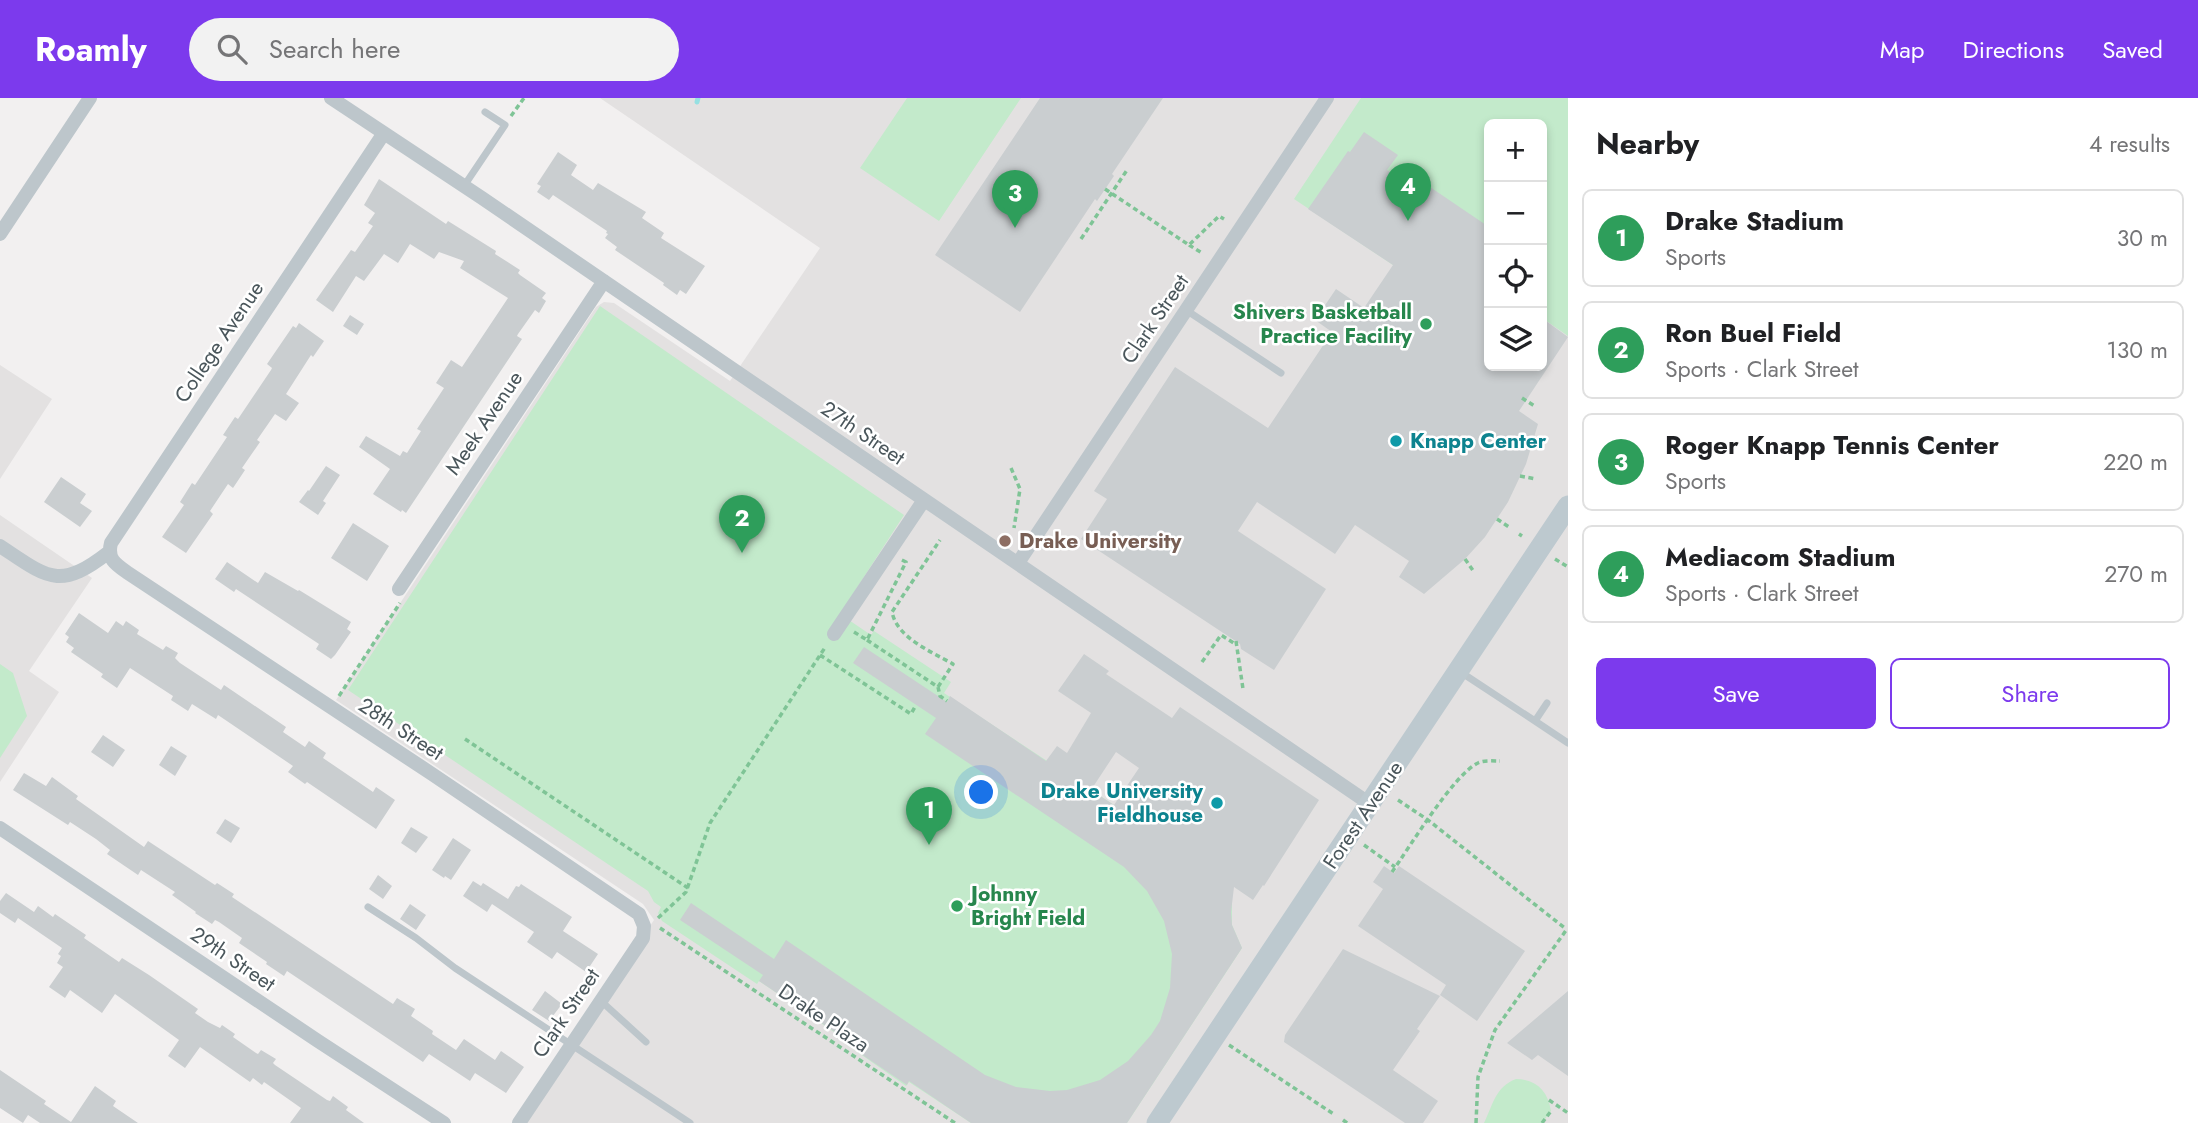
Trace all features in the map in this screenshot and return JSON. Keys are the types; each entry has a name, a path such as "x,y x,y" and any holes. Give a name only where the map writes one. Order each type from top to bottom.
{"main road":[{"name":"Forest Avenue","path":"1157,1123 1568,506"}],"street":[{"path":"0,234 90,98"},
{"name":"27th Street","path":"331,98 1370,804"},
{"name":"Clark Street","path":"1017,563 1327,98"},
{"name":"College Avenue","path":"109,552 111,542 384,133"},
{"name":"Meek Avenue","path":"400,596 604,281"},
{"path":"834,634 923,500"},
{"path":"0,546 38,572 56,578 76,574 109,552"},
{"name":"28th Street","path":"109,552 112,561 128,573 639,914 644,926"},
{"name":"29th Street","path":"0,828 444,1123"},
{"name":"Clark Street","path":"519,1123 643,938 644,926"}],"lane":[{"path":"464,186 505,125 485,112"},
{"path":"1186,310 1281,373"},
{"path":"1459,670 1568,743"},
{"path":"1535,721 1547,702"},
{"path":"368,907 416,938 455,968 690,1123"},
{"path":"600,1000 646,1042"}],"path":[{"path":"505,125 524,98"},
{"path":"1081,239 1127,170"},
{"path":"1105,189 1202,253"},
{"path":"1189,245 1219,216 1224,219"},
{"path":"1522,398 1536,407"},
{"path":"1011,468 1020,489 1014,528"},
{"path":"1520,476 1536,479"},
{"path":"1497,519 1509,527"},
{"path":"938,687 953,664 900,629 892,612 940,540"},
{"path":"889,552 906,562 865,639 938,687 940,695 947,701"},
{"path":"1552,556 1568,567"},
{"path":"1465,559 1474,572"},
{"path":"336,700 400,596"},
{"path":"658,918 688,888 710,823 834,634"},
{"path":"1202,662 1221,635 1236,643 1243,689"},
{"path":"820,655 911,714 916,705"},
{"path":"465,739 688,888"},
{"path":"1364,845 1394,869 1446,794 1471,767 1480,761 1500,761"},
{"path":"1398,800 1428,820 1568,930 1495,1030 1478,1077 1476,1123"},
{"name":"Drake Plaza","path":"660,928 955,1123"},
{"path":"1215,1036 1335,1115"},
{"path":"1549,1100 1568,1113"},
{"path":"1542,1123 1551,1111"}],"shaded area":[{"name":"Drake University","path":"600,98 1568,98 1568,1123 519,1123 654,920 643,904 336,700 596,307 604,302 614,303 730,381 820,248"},
{"path":"0,365 52,399 0,479"},
{"path":"0,515 92,578 29,671 59,692 0,782"}],"green space":[{"path":"907,98 1021,98 939,221 860,168"},
{"path":"1361,98 1568,98 1568,336 1547,321 1547,119 1484,119 1484,280 1415,233 1393,265 1294,199"},
{"path":"600,306 904,515 840,614 871,635 874,631 951,682 944,693 1114,805 1206,882 1232,900 1232,925 1242,948 1127,1123 971,1123 909,1082 906,1086 836,1037 837,1034 759,981 757,984 662,921 658,913 661,907 654,902 648,891 348,690"},
{"path":"0,664 13,673 27,716 0,758"},
{"path":"1516,1079 1529,1081 1540,1088 1551,1111 1542,1123 1484,1123 1499,1092"}],"building":[{"path":"1040,98 1163,98 1112,174 1114,176 1097,201 1095,199 1020,312 935,255"},
{"path":"1364,132 1398,155 1387,170 1425,196 1430,187 1484,224 1484,371 1545,371 1519,411 1538,424 1526,464 1508,502 1485,537 1465,559 1424,594 1399,577 1409,561 1355,525 1335,554 1257,502 1238,531 1326,589 1274,670 1241,649 1240,644 1081,539 1107,499 1094,491 1175,367 1268,428 1332,332 1315,320 1336,289 1364,308 1393,265 1308,209 1348,151 1350,152"},
{"path":"558,152 577,165 571,175 593,190 598,183 646,212 642,218 664,233 661,238 705,266 686,294 680,290 677,295 615,250 617,247 605,238 607,231 553,195 549,200 537,192 541,186 537,184"},
{"path":"379,179 446,224 448,221 496,251 495,254 520,270 520,275 546,293 542,298 546,301 539,313 535,310 518,334 522,339 406,513 373,494 390,469 359,447 366,436 400,456 403,451 407,453 421,431 417,429 444,388 436,383 451,360 462,367 508,298 460,268 464,261 439,252 434,259 410,244 398,263 384,254 364,281 356,276 333,312 316,300 351,250 355,252 373,226 368,223 375,213 364,205"},
{"path":"350,315 364,324 357,335 343,326"},
{"path":"1547,322 1568,337 1547,369"},
{"path":"299,323 324,341 313,357 311,355 286,394 299,403 286,421 275,414 242,468 245,470 233,488 228,484 210,511 213,514 186,553 162,537 184,505 180,502 192,483 195,485 227,437 223,435 235,417 238,419 271,370 267,364 293,326 296,328"},
{"path":"326,466 340,475 323,501 326,503 318,515 299,502"},
{"path":"61,477 86,494 80,503 92,511 80,527 44,502"},
{"path":"353,523 389,546 367,581 331,558"},
{"path":"227,562 258,583 265,572 351,622 347,629 351,632 335,655 331,659 316,649 319,644 236,589 234,592 215,579"},
{"path":"79,613 108,633 116,621 123,626 126,621 139,630 137,634 163,650 166,646 178,653 175,658 180,663 221,690 224,685 286,727 283,732 305,747 309,741 326,753 323,758 373,792 376,787 395,800 376,829 288,772 293,766 218,715 216,719 192,704 188,711 171,700 173,696 130,668 117,688 101,677 103,674 71,652 74,648 66,642 69,637 65,634"},
{"path":"864,647 947,702 950,696 1046,761 1057,746 1067,753 1091,713 1058,691 1084,654 1109,671 1106,674 1172,718 1180,707 1319,800 1253,900 1234,887 1232,925 1242,948 1127,1123 971,1123 909,1081 907,1085 836,1037 838,1034 759,981 763,975 680,920 691,903 774,959 786,940 985,1075 1016,1087 1067,1090 1100,1080 1128,1061 1151,1035 1160,1021 1170,988 1172,954 1164,921 1147,891 1124,867 925,734 936,718 853,663","holes":["1116,752 1139,768 1114,805 1091,790"]},
{"path":"103,735 125,750 113,767 91,752"},
{"path":"171,746 187,756 175,776 159,765"},
{"path":"24,773 46,786 52,777 78,796 76,799 144,847 148,841 215,885 217,883 234,894 232,897 393,1004 397,998 415,1009 411,1016 456,1050 464,1039 495,1060 501,1051 524,1067 506,1093 475,1073 470,1081 429,1054 423,1062 287,971 284,976 239,943 242,938 219,922 215,920 212,924 172,895 175,892 141,870 138,875 107,854 110,850 96,839 70,822 68,825 13,790"},
{"path":"225,819 240,828 231,843 216,833"},
{"path":"411,827 428,837 416,853 401,843"},
{"path":"453,838 471,850 451,880 432,870"},
{"path":"1384,866 1394,873 1399,866 1525,951 1477,1021 1440,995 1446,985 1358,926 1383,889 1373,882"},
{"path":"378,875 392,886 383,899 369,889"},
{"path":"473,881 481,886 483,883 508,899 516,886 521,884 572,917 563,931 598,954 586,972 557,952 552,959 527,942 534,932 492,904 487,912 463,896"},
{"path":"6,893 34,912 38,906 53,917 55,914 119,962 122,958 198,1009 195,1013 208,1022 220,1028 222,1025 235,1034 233,1037 256,1053 261,1050 276,1059 273,1063 275,1065 327,1100 330,1101 333,1096 364,1123 290,1123 301,1108 264,1082 262,1085 253,1078 250,1082 200,1047 185,1068 168,1056 179,1040 115,994 102,1013 70,990 65,998 49,987 63,967 57,963 62,948 18,918 15,923 0,913 0,901"},
{"path":"410,904 426,915 416,930 400,919"},
{"path":"1343,949 1440,996 1393,1070 1438,1101 1423,1123 1405,1123 1284,1042 1285,1035"},
{"path":"545,991 562,1004 549,1021 532,1010"},
{"path":"1568,991 1568,1076 1538,1055 1532,1060 1507,1043"},
{"path":"0,1070 46,1101 44,1104 71,1122 95,1086 116,1101 113,1106 138,1123 40,1123 28,1115 23,1123 0,1108"}],"waterway":[{"path":"697,102 698,98"}],"place":[{"name":"Mediacom Stadium","path":"1408,221"},
{"name":"Roger Knapp Tennis Center","path":"1015,228"},
{"name":"Shivers Basketball Practice Facility","path":"1426,324"},
{"name":"Knapp Center","path":"1396,441"},
{"name":"Drake University","path":"1005,541"},
{"name":"Ron Buel Field","path":"742,553"},
{"name":"Drake University Fieldhouse","path":"1217,803"},
{"name":"Drake Stadium","path":"929,845"},
{"name":"Johnny Bright Field","path":"957,906"}]}
